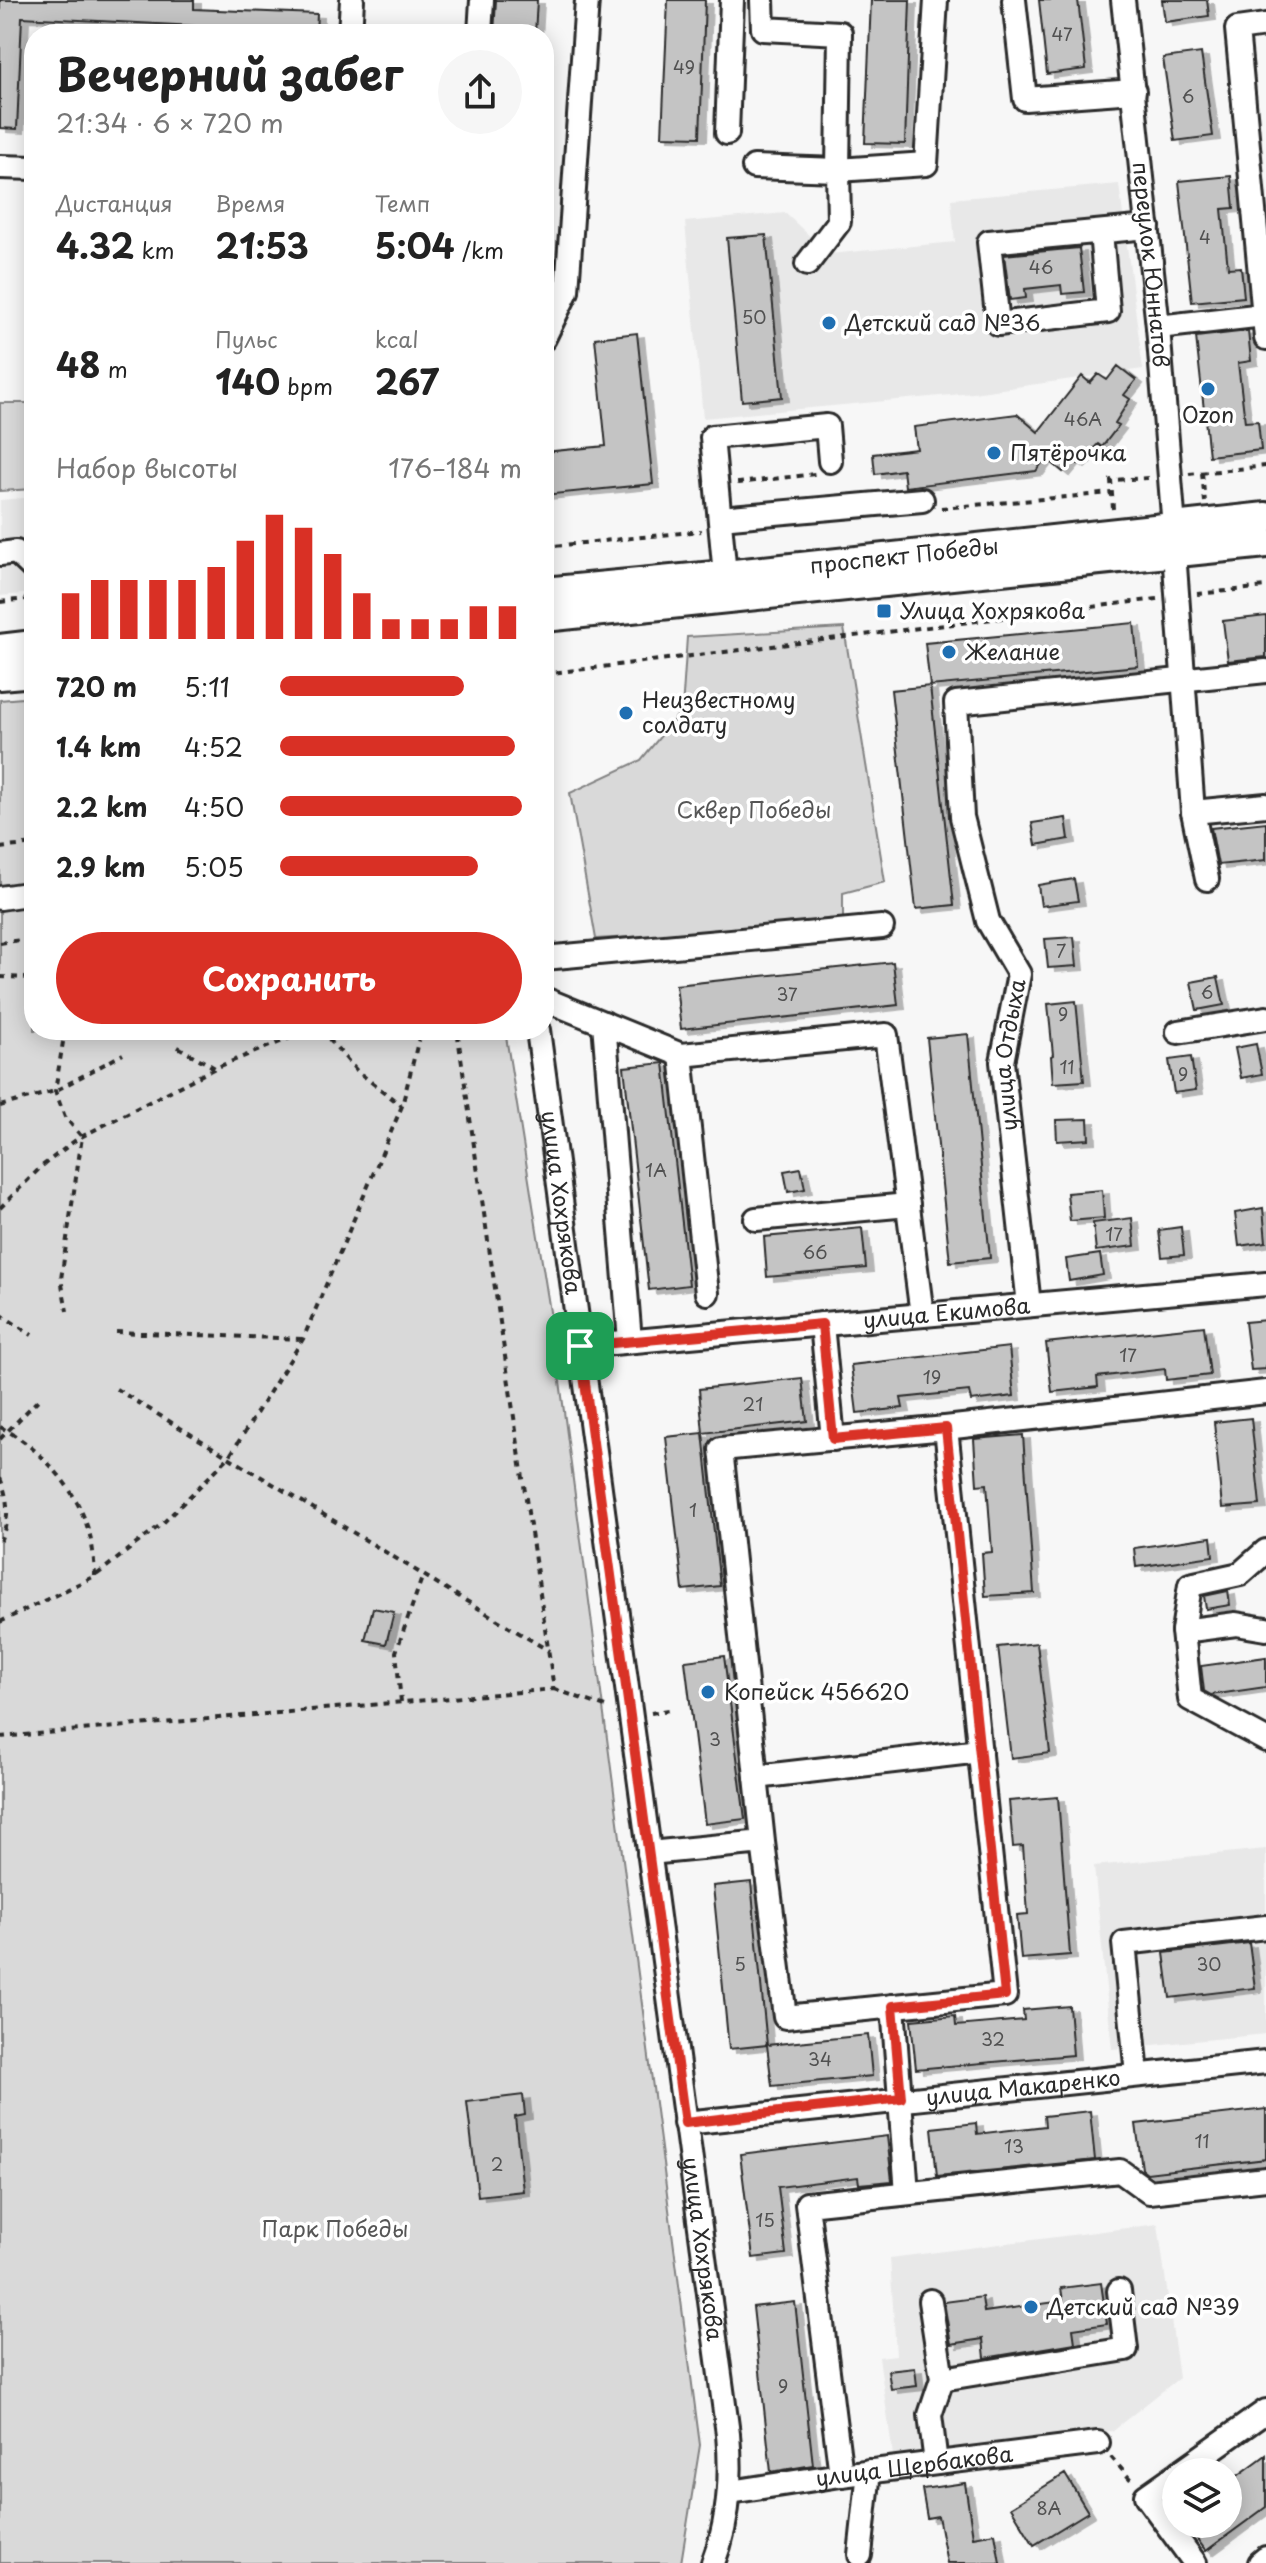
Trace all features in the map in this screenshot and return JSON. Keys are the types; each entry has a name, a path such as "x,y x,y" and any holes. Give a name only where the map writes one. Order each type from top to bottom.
{"main road":[{"name":"проспект Победы","path":"554,616 1174,540 1266,517"},
{"name":"проспект Победы","path":"554,591 1174,540 1266,543"},
{"path":"0,649 24,646"},
{"path":"0,675 24,673"}],"street":[{"path":"351,24 352,0"},
{"path":"481,24 482,0"},
{"path":"554,318 567,291 587,0"},
{"path":"727,133 732,0"},
{"path":"762,0 763,29 840,33 839,222 807,264"},
{"path":"754,167 838,170 926,164 936,0"},
{"path":"1014,0 1025,99 1134,91"},
{"name":"переулок Юннатов","path":"1123,0 1158,327 1193,812 1207,879"},
{"path":"1266,25 1237,29 1266,338"},
{"path":"0,167 24,168"},
{"path":"1101,232 1108,311 998,324 989,242 1148,227"},
{"path":"1158,327 1264,315"},
{"path":"725,575 712,437 827,426 823,467"},
{"path":"720,518 922,500"},
{"path":"0,554 16,552 24,560"},
{"path":"1183,679 1266,671"},
{"name":"улица Отдыха","path":"1029,1305 1002,1062 1019,974 988,921 962,817 956,703 1183,679"},
{"path":"1193,812 1266,805"},
{"path":"0,898 24,894"},
{"path":"554,957 882,927"},
{"path":"554,1003 681,1055 886,1035 922,1315"},
{"path":"1178,1032 1266,1018"},
{"path":"604,1023 630,1341"},
{"name":"улица Хохрякова","path":"539,1040 728,2434 730,2492 713,2563"},
{"path":"681,1055 707,1293"},
{"path":"756,1219 908,1205"},
{"name":"улица Екимова","path":"580,1346 1266,1284"},
{"path":"822,1324 833,1439"},
{"path":"945,1428 1005,1995 785,2017 721,1449 945,1428 1266,1392 1266,1399"},
{"path":"1266,1551 1240,1574 1190,1585 1183,1631 1190,1699 1266,1740"},
{"path":"1183,1631 1236,1624 1266,1629"},
{"path":"756,1777 980,1751"},
{"path":"649,1853 763,1842"},
{"path":"1137,2075 1124,1943 1266,1927"},
{"path":"893,2006 907,2193"},
{"name":"улица Макаренко","path":"685,2123 1266,2062"},
{"path":"841,2475 807,2204 1120,2171 1149,2192 1266,2179"},
{"path":"942,2379 1126,2349 1119,2291"},
{"path":"930,2301 942,2379 930,2415 936,2463"},
{"path":"1200,2458 1266,2411"},
{"name":"улица Щербакова","path":"730,2492 869,2471 1098,2443"},
{"path":"860,2555 869,2471"},
{"path":"1162,2485 1146,2496 1195,2563"},
{"path":"1260,2563 1266,2558"}],"path":[{"path":"734,434 739,483 823,467"},
{"path":"1202,473 1205,504"},
{"path":"554,673 1266,587"},
{"path":"0,602 24,599"},
{"path":"0,848 24,845"},
{"path":"0,943 24,939"},
{"path":"0,977 24,978"},
{"path":"63,1040 55,1091 65,1117 82,1137 61,1279 67,1311"},
{"path":"0,1208 42,1166 82,1137 215,1068 285,1040"},
{"path":"330,1040 357,1071 402,1106"},
{"path":"0,1622 95,1576 163,1523 229,1457 303,1339 402,1106 418,1040"},
{"path":"0,1737 554,1689 458,1040"},
{"path":"178,1047 215,1068"},
{"path":"0,1106 55,1091 123,1054"},
{"path":"0,1314 32,1335"},
{"path":"116,1332 303,1339"},
{"path":"116,1389 550,1652"},
{"path":"0,1439 40,1398"},
{"path":"0,1427 29,1447 57,1474 82,1511 89,1529 95,1576"},
{"path":"0,1478 8,1507 0,1541"},
{"path":"401,1702 396,1652 423,1575"},
{"path":"1098,2443 1146,2496"}],"shaded area":[{"path":"1119,184 1143,369 973,393 703,418 685,222 785,213 829,254 955,242 951,199"},
{"path":"24,498 24,594 0,596 0,500"},
{"path":"1266,1849 1266,2034 1112,2049 1094,1866"},
{"name":"Детский сад №39","path":"1158,2224 1179,2378 1112,2431 893,2455 879,2357 896,2355 890,2258"}],"green space":[{"path":"0,403 24,403 24,490 0,491"},
{"name":"Сквер Победы","path":"844,628 885,882 843,893 843,925 596,939 570,793 641,760 682,710 687,637"},
{"name":"Парк Победы","path":"24,698 24,1040 507,1040 555,1343 700,2445 681,2563 0,2563 0,700"}],"building":[{"path":"0,0 194,0 194,9 317,14 316,24 157,24 22,17 17,129 0,128"},
{"path":"496,0 537,0 536,24 495,24"},
{"path":"668,0 705,0 700,137 662,136"},
{"path":"871,0 910,0 905,144 865,143"},
{"path":"1039,0 1078,0 1086,69 1047,74"},
{"path":"1162,0 1207,0 1209,16 1165,22"},
{"path":"1201,53 1213,136 1175,141 1163,58"},
{"path":"1231,176 1234,208 1222,209 1228,268 1241,267 1244,297 1192,302 1179,181"},
{"path":"766,235 782,397 742,401 727,238"},
{"path":"1079,248 1084,292 1062,294 1061,285 1025,289 1026,298 1010,300 1004,255"},
{"path":"1248,331 1251,361 1238,363 1245,422 1258,421 1261,450 1209,456 1196,337"},
{"path":"637,333 653,484 554,494 554,451 606,446 595,338"},
{"path":"1118,366 1136,380 1124,395 1130,399 1115,423 1119,425 1102,447 1098,444 1078,464 1073,460 1063,472 1046,458 1036,471 905,487 903,470 875,474 873,454 917,449 914,427 1017,414 1038,432 1082,376 1090,383 1098,374 1107,380"},
{"path":"1266,616 1266,657 1228,661 1223,621"},
{"path":"1134,623 1138,666 930,686 925,643"},
{"path":"930,686 954,905 916,909 891,690"},
{"path":"1066,818 1069,839 1036,845 1032,823"},
{"path":"1266,822 1266,860 1218,865 1211,828"},
{"path":"1074,879 1078,901 1041,906 1038,885"},
{"path":"1074,937 1077,966 1048,968 1045,939"},
{"path":"893,962 898,1005 681,1029 676,985"},
{"path":"1218,977 1224,1005 1197,1010 1191,982"},
{"path":"1076,1001 1084,1081 1053,1083 1048,1004"},
{"path":"968,1034 990,1258 950,1262 927,1038"},
{"path":"1256,1044 1262,1074 1241,1078 1235,1048"},
{"path":"1191,1057 1196,1090 1174,1093 1169,1060"},
{"path":"664,1063 689,1285 649,1290 624,1067"},
{"path":"1088,1119 1089,1139 1057,1141 1056,1120"},
{"path":"801,1168 805,1189 788,1192 784,1171"},
{"path":"1102,1190 1104,1218 1070,1221 1067,1193"},
{"path":"1263,1208 1266,1242 1239,1246 1235,1213"},
{"path":"1132,1218 1135,1246 1096,1251 1093,1223"},
{"path":"1181,1227 1184,1255 1162,1257 1159,1230"},
{"path":"862,1228 866,1268 767,1277 764,1237"},
{"path":"1100,1254 1103,1275 1069,1281 1066,1259"},
{"path":"1266,1320 1266,1369 1251,1370 1245,1322"},
{"path":"1204,1326 1210,1375 1166,1380 1165,1369 1097,1377 1098,1387 1052,1392 1046,1343"},
{"path":"1009,1347 1014,1396 971,1401 969,1391 901,1398 903,1408 857,1413 851,1365"},
{"path":"802,1378 807,1421 703,1433 699,1389"},
{"path":"1251,1418 1260,1505 1222,1508 1214,1422"},
{"path":"703,1433 720,1586 683,1590 666,1437"},
{"path":"1023,1435 1034,1593 985,1596 982,1553 992,1552 987,1484 977,1485 974,1439"},
{"path":"1211,1537 1213,1556 1136,1567 1134,1548"},
{"path":"1228,1591 1230,1605 1206,1609 1204,1596"},
{"path":"373,1608 394,1612 386,1644 365,1640"},
{"path":"1037,1643 1050,1753 1011,1758 998,1647"},
{"path":"724,1656 745,1819 705,1824 685,1661"},
{"path":"1266,1657 1266,1687 1211,1695 1204,1691 1201,1666"},
{"path":"1058,1797 1070,1955 1021,1959 1017,1915 1028,1914 1023,1846 1013,1847 1009,1801"},
{"path":"751,1882 767,2045 729,2049 713,1886"},
{"path":"1249,1943 1255,1988 1170,1998 1164,1953"},
{"path":"1069,2006 1073,2055 916,2069 911,2020 955,2016 956,2026 1024,2020 1023,2010"},
{"path":"868,2035 872,2076 772,2086 767,2045"},
{"path":"523,2095 525,2115 515,2117 523,2191 478,2196 467,2102"},
{"path":"1266,2109 1266,2159 1147,2173 1142,2169 1136,2124"},
{"path":"1090,2111 1095,2160 937,2176 932,2128 976,2123 977,2134 1045,2126 1044,2116"},
{"path":"887,2136 892,2181 859,2184 858,2177 778,2187 786,2254 753,2258 740,2154"},
{"path":"1101,2283 1107,2324 1073,2329 1075,2343 985,2358 983,2339 951,2344 944,2302 982,2297 984,2312 1063,2301 1061,2288"},
{"path":"795,2302 813,2465 771,2472 753,2307"},
{"path":"915,2368 917,2386 891,2389 888,2371"},
{"path":"1266,2455 1266,2507 1242,2525 1242,2473"},
{"path":"1065,2474 1088,2512 1034,2545 1011,2507"},
{"path":"965,2483 973,2537 995,2533 1000,2563 947,2563 938,2516 927,2518 922,2489"},
{"path":"1196,2538 1224,2538 1206,2551"}],"place":[{"name":"Детский сад №36","path":"829,323"},
{"name":"Ozon","path":"1208,389"},
{"name":"Пятёрочка","path":"994,453"},
{"name":"Улица Хохрякова","path":"884,611"},
{"name":"Желание","path":"949,652"},
{"name":"Неизвестному солдату","path":"626,713"},
{"name":"Копейск 456620","path":"708,1692"},
{"name":"Детский сад №39","path":"1031,2307"}],"route":[{"path":"822,1324 833,1439 946,1428 1005,1995 893,2006 901,2098 685,2123 580,1346 822,1324"}]}
